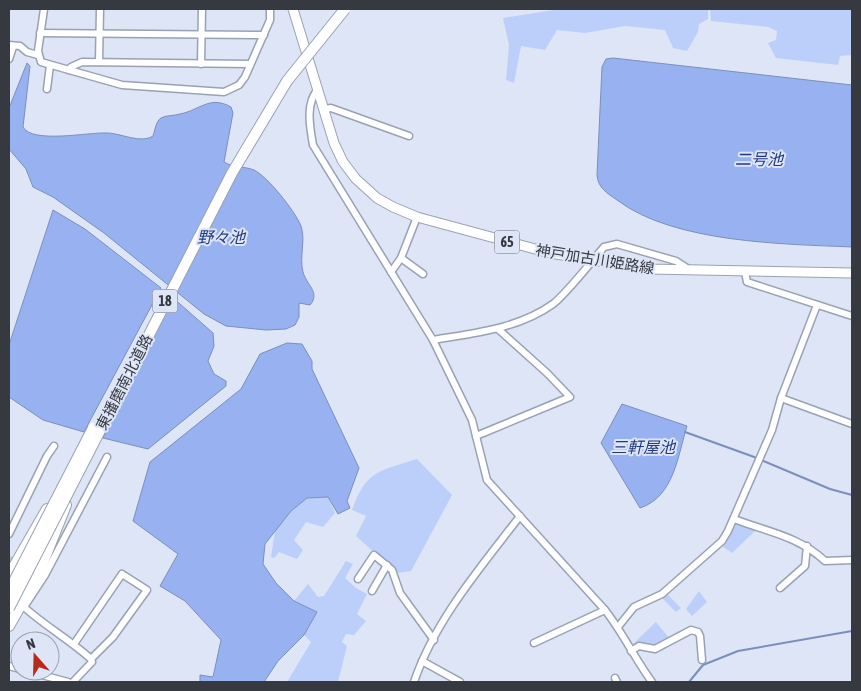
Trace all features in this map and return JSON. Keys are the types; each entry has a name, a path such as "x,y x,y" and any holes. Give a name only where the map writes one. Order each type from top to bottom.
{"highway":[{"name":"東播磨南北道路","path":"9,608 72,476 241,145 283,78 337,9"},
{"name":"東播磨南北道路","path":"9,591 241,156 287,81 345,9"},
{"name":"18","path":"9,575 35,527 72,476"},
{"name":"18","path":"9,626 38,575 55,535 72,476"}],"main road":[{"name":"神戸加古川姫路線","path":"293,9 334,143 343,162 356,178 384,203 417,217 550,253 592,261 649,269 852,273"}],"street":[{"path":"44,9 38,55 41,62 122,85 224,92 239,85 264,35 270,20 270,9"},
{"path":"99,62 100,9"},
{"path":"201,64 202,9"},
{"path":"40,33 264,35"},
{"path":"9,59 11,46 20,46 27,52 38,55"},
{"path":"69,70 71,67 82,62 250,64"},
{"path":"47,89 50,65"},
{"path":"318,89 310,98 310,125 313,145 433,340 467,408 488,480 605,610 618,627 630,650 652,682"},
{"path":"324,109 332,108 409,136"},
{"path":"391,272 401,258 417,217"},
{"path":"433,340 498,329 554,303 604,247 617,244 676,261 691,270"},
{"path":"401,258 423,274"},
{"path":"745,272 747,282 852,316"},
{"path":"618,627 634,607 662,594 722,541 734,519 772,430 781,398 817,305"},
{"path":"476,436 570,397 547,373 498,329"},
{"path":"781,398 852,424"},
{"path":"9,534 50,449"},
{"path":"92,659 74,644 40,622 24,607 45,575 107,457"},
{"path":"414,682 422,661 462,592 520,516"},
{"path":"734,519 793,539 807,546 825,561 852,560"},
{"path":"780,588 805,566 807,546"},
{"path":"358,579 373,555 387,565 393,572 400,593 434,640"},
{"path":"372,591 387,565"},
{"path":"73,682 113,637 147,590 122,574 74,644"},
{"path":"534,643 605,610"},
{"path":"630,650 639,646 655,649 691,630 698,632 700,636 702,660"},
{"path":"422,661 460,682"},
{"path":"441,682 445,675"}],"shaded area":[{"path":"560,9 708,9 708,19 699,24 698,32 687,51 673,48 665,30 625,26 585,33 557,30 545,50 521,46 514,83 506,80 509,45 503,18"},
{"path":"710,9 852,9 852,55 840,56 838,65 776,58 768,43 776,40 777,31 768,27 711,21"},
{"path":"417,459 452,495 411,571 397,573 356,536 366,516 352,510 357,497 369,479 393,466"},
{"path":"328,497 335,513 323,527 306,522 294,540 303,550 297,559 279,552 274,558 271,557 275,531 291,511 307,498"},
{"path":"735,522 756,530 732,553 721,545"},
{"path":"346,561 353,564 345,578 356,588 367,594 357,614 366,621 354,635 346,634 342,642 347,646 338,682 287,682 311,642 304,635 317,612 294,601 308,584 318,597 324,596"},
{"path":"699,591 707,602 692,616 686,609"},
{"path":"666,593 681,608 676,612 660,596"},
{"path":"656,622 670,639 657,647 632,645"}],"water":[{"name":"二号池","path":"613,58 852,85 852,247 762,242 698,233 668,225 641,214 617,200 601,187 597,175 602,67 606,59"},
{"name":"野々池","path":"27,63 30,66 23,127 28,132 37,135 62,136 112,133 143,139 153,136 159,119 163,117 178,115 217,102 231,107 233,113 224,162 254,170 260,174 280,195 301,226 303,237 303,272 312,288 314,296 310,305 299,303 299,317 295,325 286,329 266,330 226,326 204,314 104,233 53,197 33,187 26,169 9,149 9,108"},
{"path":"53,210 85,229 161,288 84,432 43,420 9,397 9,345"},
{"path":"172,297 213,333 214,346 208,361 214,374 226,381 226,386 148,449 103,438"},
{"path":"287,343 302,344 312,361 312,369 359,468 347,501 350,508 338,514 328,497 307,498 291,511 265,544 263,564 276,583 294,601 317,612 304,635 278,661 264,682 200,682 200,675 213,677 221,640 185,601 160,586 178,554 133,521 150,462 241,389 260,354"},
{"name":"三軒屋池","path":"622,404 687,426 673,474 667,485 651,503 640,508 601,443"}],"waterway":[{"path":"685,432 757,458"},
{"path":"761,460 830,489 852,495"},
{"path":"689,682 703,665 738,651 852,631"}],"tunnel":[{"path":"9,559 42,574"}]}
